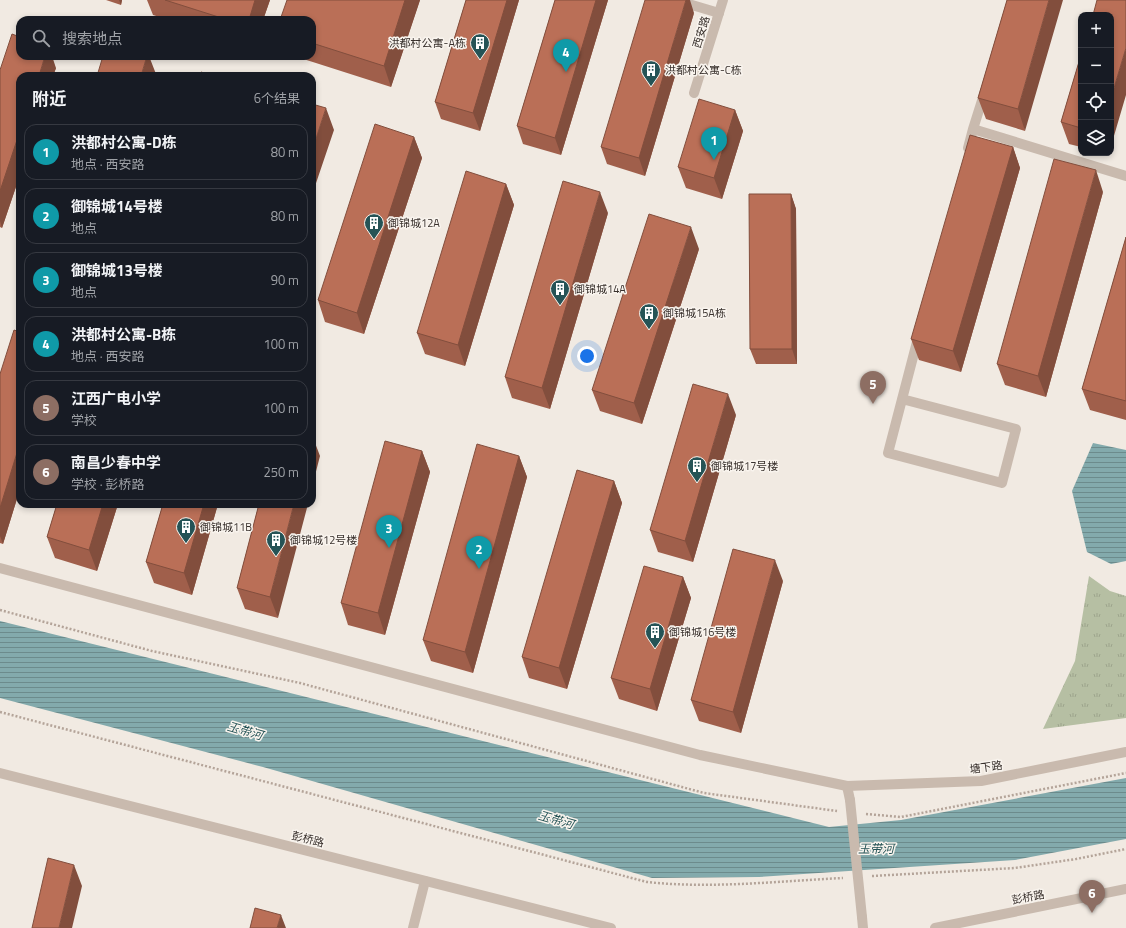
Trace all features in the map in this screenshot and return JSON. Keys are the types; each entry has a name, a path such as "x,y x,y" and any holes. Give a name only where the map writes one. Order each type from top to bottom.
{"street":[{"path":"675,0 719,13"},
{"name":"西安路","path":"694,93 724,0"},
{"path":"965,160 973,129 988,83"},
{"path":"973,129 1126,176"},
{"path":"902,399 1016,428 1002,483 888,453 902,399 920,330"},
{"name":"塘下路","path":"0,568 700,755 847,786 981,781 1126,752"},
{"name":"彭桥路","path":"0,773 611,928"},
{"path":"847,786 850,800 863,928"},
{"path":"413,928 425,881"},
{"name":"彭桥路","path":"935,928 1126,889"}],"path":[{"path":"0,610 152,651 300,683 704,793 838,811"},
{"path":"0,712 647,882 671,885 844,878"},
{"path":"861,813 901,817 1126,772"},
{"path":"867,876 1015,868 1126,849"}],"green space":[{"path":"1089,576 1110,591 1126,596 1126,718 1043,729 1075,661"}],"water":[{"path":"1093,443 1126,450 1126,561 1111,564 1087,552 1072,491"},
{"name":"玉带河","path":"0,621 829,827 901,820 1126,778 1126,839 1015,860 759,877 652,878 263,767 0,698"}],"building":[{"path":"165,0 255,0 250,16 215,16"},
{"path":"287,0 405,0 384,66 316,44 316,16 281,16"},
{"name":"洪都村公寓-A栋","path":"466,0 507,0 473,113 435,102"},
{"path":"555,0 596,0 555,138 517,126"},
{"name":"洪都村公寓-C栋","path":"645,0 686,0 639,158 601,147"},
{"path":"1007,0 1049,0 1018,109 978,98"},
{"path":"1097,0 1126,0 1126,48 1114,88 1114,12 1094,12"},
{"path":"12,34 16,36 16,60 44,60 40,72 16,72 16,143 0,191 0,70"},
{"path":"102,60 146,60 142,72 98,72"},
{"path":"1078,65 1078,127 1061,122"},
{"path":"699,99 735,110 714,178 678,167"},
{"path":"316,105 326,108 316,139"},
{"path":"375,124 414,137 357,313 318,300"},
{"path":"970,135 1013,147 953,351 911,339"},
{"path":"1054,159 1096,170 1038,376 997,364"},
{"path":"466,171 506,184 458,345 417,333"},
{"path":"563,181 600,192 542,388 505,377"},
{"path":"749,194 791,194 792,349 750,349"},
{"name":"御锦城15A栋","path":"649,214 691,227 634,403 592,390"},
{"path":"1126,237 1126,401 1082,389"},
{"path":"14,330 16,331 16,456 0,508 0,374"},
{"path":"693,384 728,394 685,541 650,530"},
{"path":"385,441 422,451 378,613 341,603"},
{"path":"477,444 519,456 465,652 423,640"},
{"path":"577,470 614,481 559,668 522,657"},
{"path":"56,508 102,508 89,550 47,537"},
{"path":"162,508 203,508 184,573 146,562"},
{"path":"258,508 293,508 270,597 237,588"},
{"path":"733,549 775,560 733,712 691,700"},
{"path":"644,566 683,577 650,689 611,678"},
{"path":"48,858 74,865 59,928 32,928"},
{"path":"255,908 281,915 277,928 250,928"}],"place":[{"name":"洪都村公寓-A栋","path":"480,60"},
{"name":"洪都村公寓-B栋","path":"566,72"},
{"name":"洪都村公寓-C栋","path":"651,87"},
{"name":"洪都村公寓-D栋","path":"714,160"},
{"name":"御锦城12A","path":"374,240"},
{"name":"御锦城14A","path":"560,306"},
{"name":"御锦城15A栋","path":"649,330"},
{"name":"江西广电小学","path":"873,404"},
{"name":"御锦城17号楼","path":"697,483"},
{"name":"御锦城11B","path":"186,544"},
{"name":"御锦城13号楼","path":"389,548"},
{"name":"御锦城12号楼","path":"276,557"},
{"name":"御锦城14号楼","path":"479,569"},
{"name":"御锦城16号楼","path":"655,649"},
{"name":"南昌少春中学","path":"1092,913"}]}
